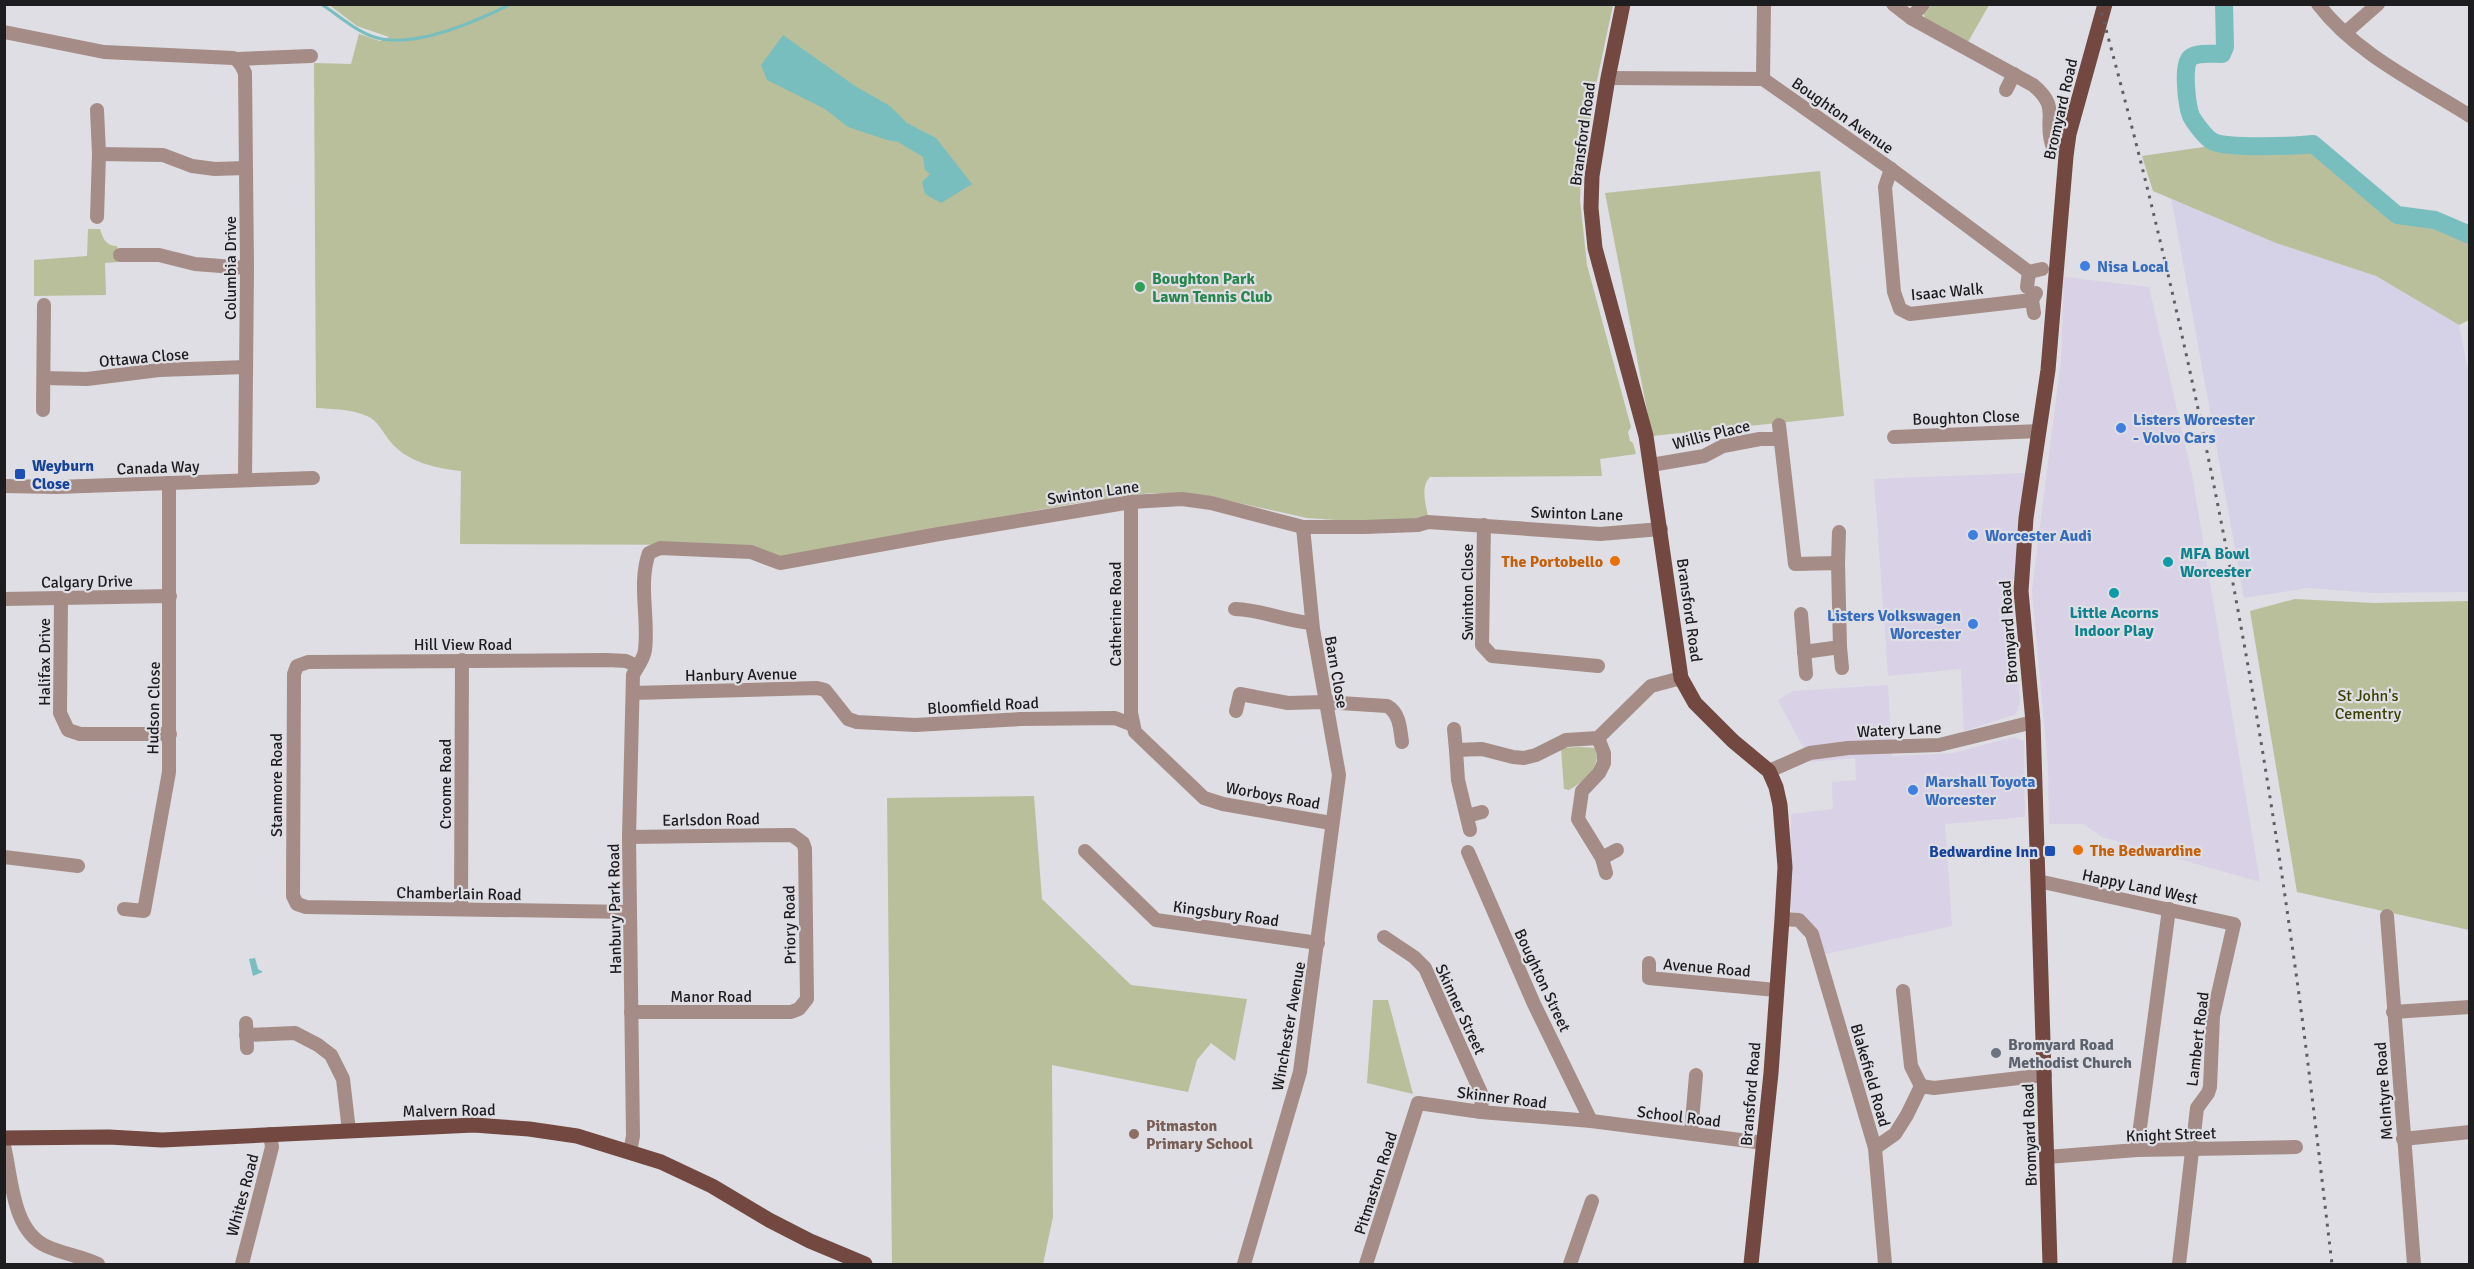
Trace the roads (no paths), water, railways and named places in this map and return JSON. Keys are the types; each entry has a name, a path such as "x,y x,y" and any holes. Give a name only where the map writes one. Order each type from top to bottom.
{"main road":[{"name":"Bransford Road","path":"1623,4 1592,176 1591,208 1595,248 1646,436 1681,678 1695,703 1733,741 1769,771 1776,787 1784,835 1782,920 1764,1143 1751,1264"},
{"name":"Bromyard Road","path":"2050,1264 2033,722 2021,591 2026,518 2048,370 2058,152 2069,134 2105,4"},
{"name":"Malvern Road","path":"4,1138 98,1137 185,1140 474,1125 529,1129 577,1136 661,1162 712,1186 769,1220 865,1264"}],"street":[{"path":"1608,78 1763,79 1764,4"},
{"path":"1893,4 1911,18 2014,74 2046,95 2050,105 2049,132 2058,152"},
{"path":"1911,18 1923,4"},
{"path":"2318,4 2345,33 2364,49 2469,116"},
{"path":"2345,33 2378,4"},
{"path":"4,33 104,52 303,60"},
{"name":"Columbia Drive","path":"237,59 245,74 247,268 244,479"},
{"path":"2006,90 2014,74"},
{"name":"Boughton Avenue","path":"1763,79 2036,270 2032,298"},
{"path":"97,110 99,154 97,217"},
{"path":"99,154 163,155 192,166 215,169 245,168"},
{"name":"Isaac Walk","path":"1891,169 1885,187 1894,292 1900,309 1910,314 2032,298"},
{"path":"120,255 159,255 195,264 247,268"},
{"path":"44,305 44,410"},
{"name":"Ottawa Close","path":"44,378 87,379 159,370 246,368"},
{"name":"Boughton Close","path":"1894,437 2039,431"},
{"name":"Willis Place","path":"1651,465 1704,456 1723,446 1760,439 1779,432 1795,564 1838,563"},
{"name":"Canada Way","path":"4,486 56,487 313,478"},
{"name":"Hudson Close","path":"124,909 144,911 169,772 170,483"},
{"name":"Swinton Lane","path":"637,666 645,652 646,562 649,553 660,549 751,552 780,563 1131,502 1211,503 1303,527 1418,525 1428,522 1600,534 1661,529"},
{"name":"Catherine Road","path":"1131,502 1131,714 1133,725"},
{"name":"Swinton Close","path":"1484,525 1482,645 1485,650 1492,656 1598,666"},
{"name":"Barn Close","path":"1303,527 1312,623 1324,702 1339,775 1331,823"},
{"path":"1839,532 1842,668"},
{"name":"Calgary Drive","path":"4,598 170,596"},
{"name":"Halifax Drive","path":"61,598 60,713 68,730 80,734 170,734"},
{"path":"1236,609 1256,609 1286,619 1312,623"},
{"path":"1801,614 1806,674"},
{"path":"1804,652 1840,647"},
{"name":"Croome Road","path":"461,909 462,660"},
{"name":"Hill View Road","path":"294,674 297,666 308,662 608,660 626,661 637,666"},
{"name":"Hanbury Park Road","path":"630,1152 633,1136 630,837 633,675 637,666"},
{"name":"Stanmore Road","path":"293,896 294,674"},
{"path":"1456,750 1482,749 1524,758 1536,755 1566,740 1598,738 1651,686 1681,678"},
{"name":"Hanbury Avenue","path":"633,693 817,688 825,690 840,709"},
{"path":"1236,711 1240,694 1288,703 1324,702 1387,706 1392,708 1400,723 1402,742"},
{"name":"Bloomfield Road","path":"840,709 848,719 857,722 915,725 1021,719 1115,718 1133,725"},
{"name":"Watery Lane","path":"1769,771 1810,753 1857,747 1939,745 2033,722"},
{"name":"Worboys Road","path":"1133,725 1135,732 1204,798 1223,804 1331,823"},
{"path":"1454,729 1458,780 1470,830"},
{"path":"1598,738 1604,753 1604,763 1599,773 1582,791 1578,819 1602,858 1606,873"},
{"path":"1467,816 1482,812"},
{"name":"Winchester Avenue","path":"1244,1264 1300,1072 1318,942 1331,823"},
{"name":"Earlsdon Road","path":"630,837 792,835"},
{"name":"Priory Road","path":"791,1012 800,1009 807,999 805,849 803,843 792,835"},
{"path":"1602,858 1617,850"},
{"name":"Kingsbury Road","path":"1085,851 1156,920 1318,942"},
{"name":"Boughton Street","path":"1468,852 1534,1004 1591,1121"},
{"path":"4,857 78,866"},
{"name":"Happy Land West","path":"2038,881 2234,924"},
{"name":"Chamberlain Road","path":"293,896 297,904 306,907 630,912"},
{"path":"2137,1150 2169,909"},
{"name":"McIntyre Road","path":"2387,916 2414,1264"},
{"name":"Blakefield Road","path":"1782,920 1799,920 1812,934 1875,1148 1885,1264"},
{"name":"Lambert Road","path":"2179,1264 2197,1108 2210,1087 2213,1016 2234,924"},
{"name":"Skinner Street","path":"1384,937 1414,957 1425,968 1482,1095 1481,1112"},
{"name":"Avenue Road","path":"1649,963 1649,978 1776,990"},
{"path":"1903,991 1911,1066 1921,1086"},
{"path":"2393,1012 2469,1007"},
{"name":"Manor Road","path":"631,1012 791,1012"},
{"path":"246,1035 295,1033 331,1054 343,1079 349,1131"},
{"path":"1691,1133 1696,1076"},
{"path":"1921,1086 1934,1088 2045,1076"},
{"path":"1875,1148 1895,1134 1921,1086"},
{"name":"Skinner Road","path":"1416,1111 1418,1103 1481,1112 1591,1121"},
{"name":"Pitmaston Road","path":"1366,1264 1416,1111"},
{"name":"School Road","path":"1591,1121 1764,1143"},
{"path":"2403,1139 2469,1132"},
{"name":"Whites Road","path":"242,1264 272,1147 270,1134"},
{"path":"4,1146 17,1206 22,1221 32,1238 64,1253 83,1257 98,1264"},
{"name":"Knight Street","path":"2047,1157 2137,1150 2296,1147"},
{"path":"1570,1264 1592,1201"}],"water":[{"path":"783,35 855,86 890,106 907,123 936,138 972,184 941,203 925,194 922,182 930,174 925,170 923,157 898,142 848,127 825,109 767,80 761,65"},
{"path":"255,958 258,969 263,972 253,976 249,959"}],"waterway":[{"path":"321,4 365,34 397,40 413,39 448,30 482,18 511,4"},
{"path":"2224,4 2225,47 2222,54 2193,56 2186,69 2191,116 2207,137 2219,144 2245,146 2313,144 2397,215 2435,220 2470,235"}],"railway":[{"path":"2099,4 2130,119 2186,351 2233,585 2274,820 2308,1061 2332,1264"}],"place":[{"name":"Nisa Local","path":"2085,266"},
{"name":"Boughton Park Lawn Tennis Club","path":"1140,287"},
{"name":"Listers Worcester - Volvo Cars","path":"2121,428"},
{"name":"Weyburn Close","path":"20,474"},
{"name":"Worcester Audi","path":"1973,535"},
{"name":"The Portobello","path":"1615,561"},
{"name":"MFA Bowl Worcester","path":"2168,562"},
{"name":"Little Acorns Indoor Play","path":"2114,593"},
{"name":"Listers Volkswagen Worcester","path":"1973,624"},
{"name":"Marshall Toyota Worcester","path":"1913,790"},
{"name":"The Bedwardine","path":"2078,850"},
{"name":"Bedwardine Inn","path":"2050,851"},
{"name":"Bromyard Road Methodist Church","path":"1996,1053"},
{"name":"Pitmaston Primary School","path":"1134,1134"}],"park label":[{"name":"St John's Cementry","path":"2368,704"}]}
